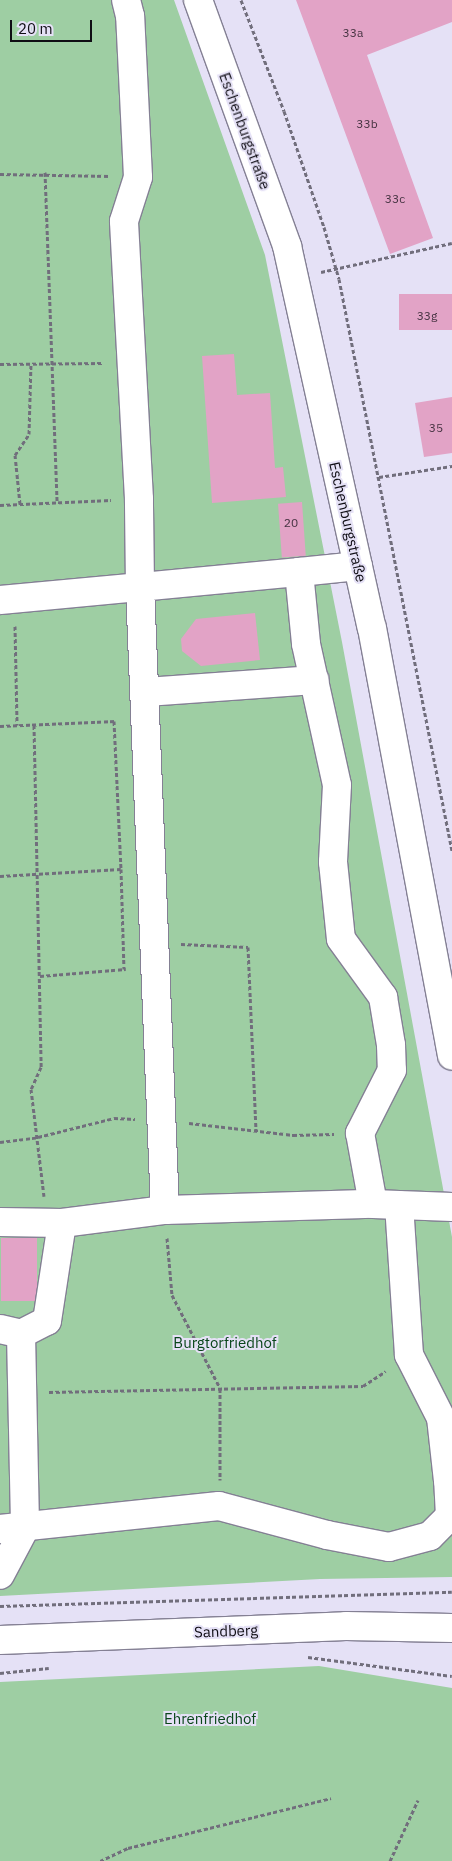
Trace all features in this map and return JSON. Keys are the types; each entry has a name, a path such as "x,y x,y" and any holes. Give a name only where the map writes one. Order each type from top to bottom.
{"street":[{"path":"126,0 130,16 138,177 124,221 139,499 140,587 146,692 165,1210"},
{"name":"Eschenburgstraße","path":"198,0 287,246 358,566 452,1056"},
{"path":"7,599 358,566"},
{"path":"299,572 306,644 337,785 334,862 341,939 383,997 391,1045 392,1070 360,1132 372,1204"},
{"path":"146,692 315,680"},
{"path":"0,1222 54,1222 165,1210 372,1204 452,1207"},
{"path":"13,1529 220,1506 327,1535 389,1546 430,1536 450,1516 441,1418 409,1355 399,1205"},
{"path":"0,1575 13,1529 22,1393 10,1332 47,1321 54,1222"},
{"name":"Sandberg","path":"0,1640 346,1626 452,1628"}],"path":[{"path":"242,0 297,146 335,269 379,477 452,849"},
{"path":"0,174 46,172 138,177"},
{"path":"46,172 57,502"},
{"path":"294,279 452,243"},
{"path":"0,364 132,362"},
{"path":"20,504 15,455 29,434 31,364"},
{"path":"379,477 452,466"},
{"path":"0,505 139,499"},
{"path":"7,599 17,725"},
{"path":"0,726 147,721"},
{"path":"114,722 124,969"},
{"path":"34,725 39,874 41,1067 31,1089 54,1222"},
{"path":"0,876 121,869"},
{"path":"40,976 124,969 156,956 248,947 256,1131"},
{"path":"0,1142 38,1137 114,1118 163,1120 293,1135 360,1132"},
{"path":"165,1210 172,1294 220,1388 220,1506"},
{"path":"22,1393 363,1386"},
{"path":"0,1606 452,1592"},
{"path":"303,1657 452,1676"},
{"path":"0,1673 58,1668"},
{"path":"100,1861 128,1848 331,1798"},
{"path":"390,1861 418,1800"}],"green space":[{"name":"Burgtorfriedhof","path":"0,0 174,0 265,255 342,642 452,1237 452,1577 320,1579 0,1596"},
{"name":"Ehrenfriedhof","path":"319,1666 452,1688 452,1861 0,1861 0,1682"}],"building":[{"path":"296,0 452,0 452,22 367,55 433,238 390,254"},
{"path":"399,294 452,294 452,330 399,330"},
{"path":"234,354 237,395 270,393 275,468 283,467 286,497 212,503 202,356"},
{"path":"452,397 452,453 424,457 415,403"},
{"path":"302,502 306,556 282,558 278,504"},
{"path":"255,613 260,660 201,666 182,651 181,639 196,619"},
{"path":"1,1238 37,1238 37,1301 1,1301"}]}
